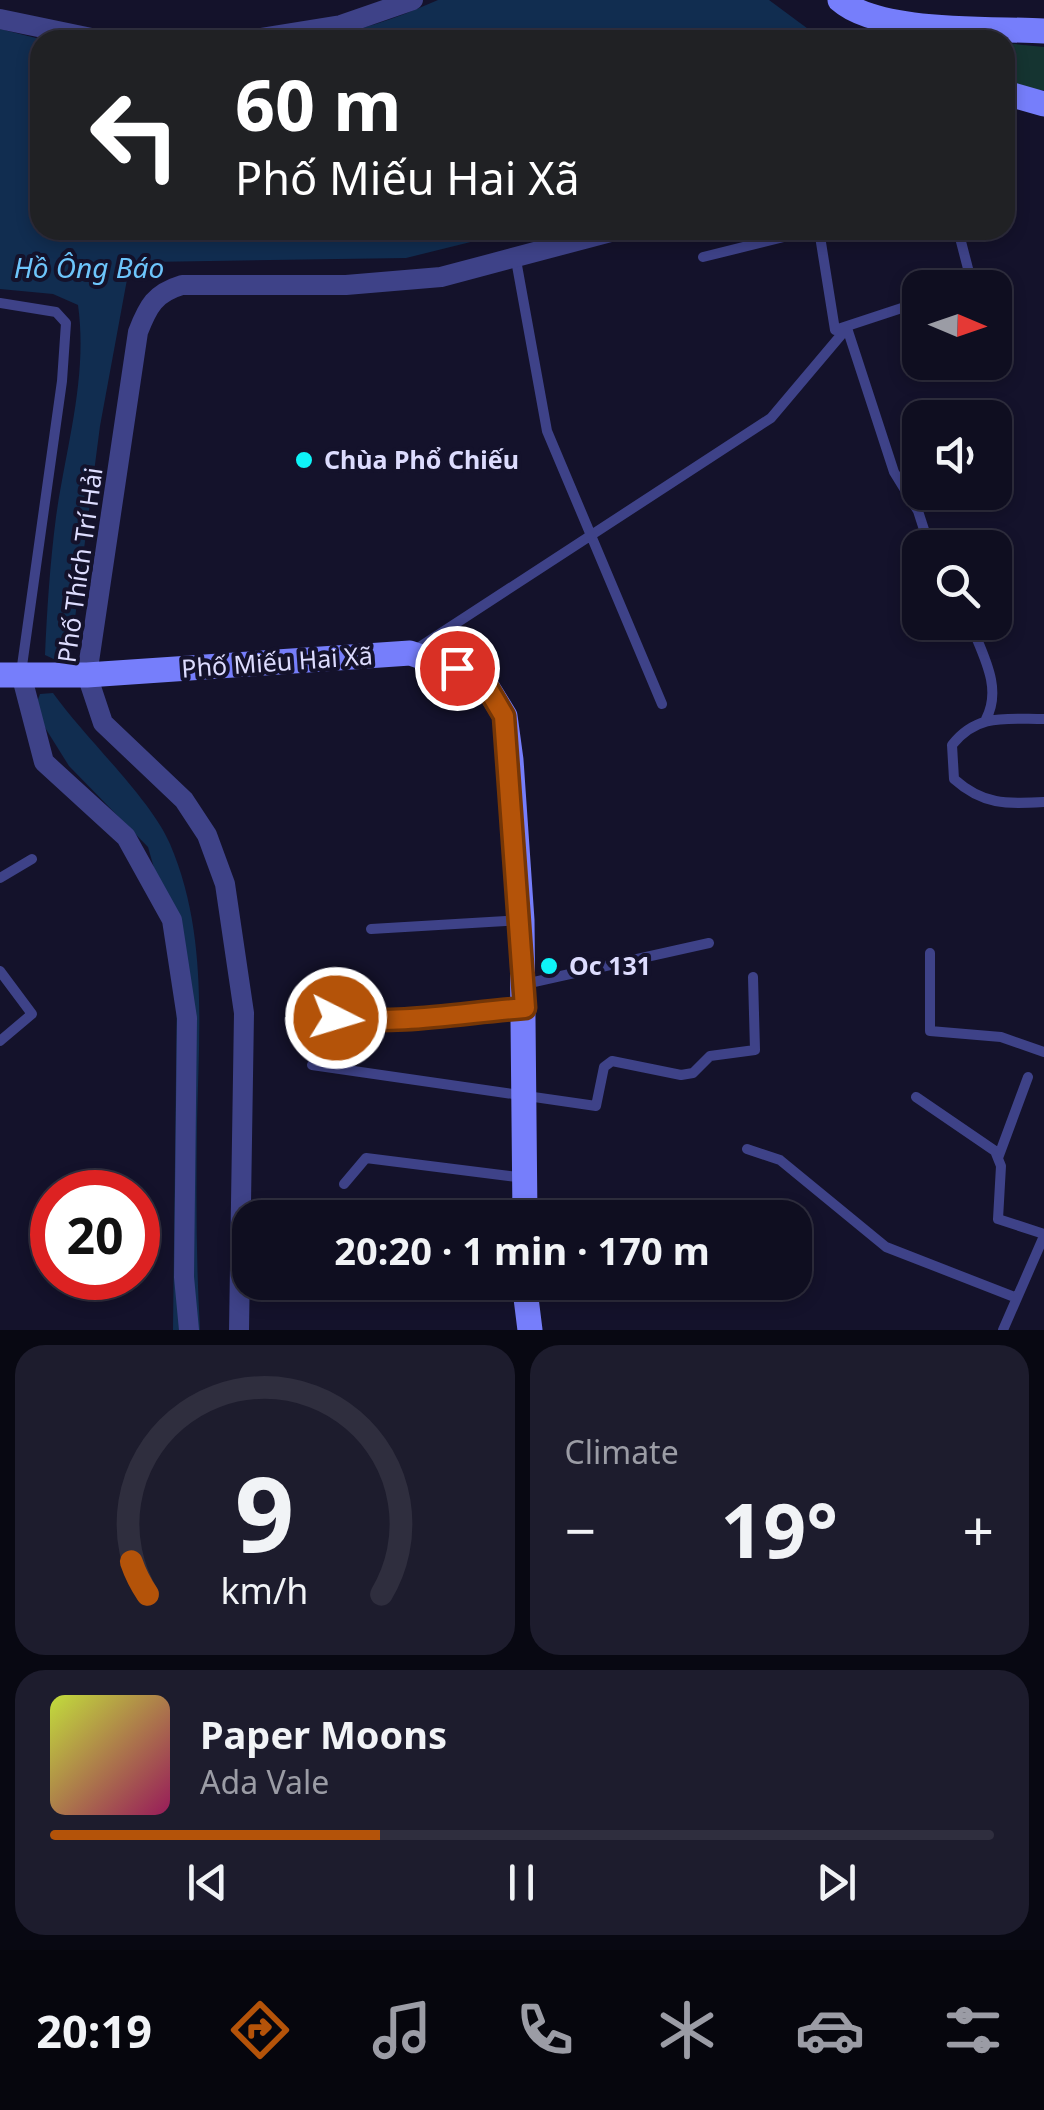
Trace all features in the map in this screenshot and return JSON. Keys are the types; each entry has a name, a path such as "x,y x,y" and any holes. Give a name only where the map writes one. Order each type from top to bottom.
{"street":[{"path":"315,30 341,26 413,0"},
{"path":"840,0 885,30"},
{"path":"0,19 52,30"},
{"path":"1015,31 1044,31"},
{"path":"1015,96 1044,104"},
{"name":"Phố Thích Trí Hải","path":"239,1330 244,1014 225,884 207,835 184,800 103,723 78,675 138,332 147,308 161,291 206,282 346,285 422,278 516,260 584,240"},
{"name":"Phố Miếu Hai Xã","path":"18,674 78,675 410,653 481,677 504,716 522,920 525,996 521,1097 525,1200"},
{"name":"Phố Thích Trí Hải","path":"18,674 44,762 126,837 172,920 187,1018 188,1320"},
{"path":"526,1300 530,1330"}],"lane":[{"path":"703,257 774,240"},
{"path":"817,240 835,330 902,308"},
{"path":"961,240 968,270"},
{"path":"516,260 547,431 662,704"},
{"path":"0,303 56,312 66,323 62,381 18,674"},
{"path":"410,653 771,418 847,328"},
{"path":"847,328 894,472 918,510 924,530"},
{"path":"977,640 993,684 995,701 986,719"},
{"path":"1044,719 986,719 966,727 952,744 954,779 973,796 992,804 1044,802"},
{"path":"0,878 32,859"},
{"path":"371,929 522,920"},
{"path":"299,1014 414,1022 525,996 709,943"},
{"path":"930,952 930,1031 1001,1037 1044,1052"},
{"path":"0,972 32,1014 0,1041"},
{"path":"312,1066 596,1106 604,1066 612,1061 681,1076 693,1073 710,1056 755,1050 754,977"},
{"path":"1003,1330 1044,1235 998,1219 998,1158 1028,1077"},
{"path":"916,1097 986,1142 998,1158"},
{"path":"748,1149 780,1160 886,1247 1017,1298"},
{"path":"344,1184 366,1158 526,1178"},
{"path":"178,1330 188,1320"}],"green space":[{"path":"1015,44 1044,47 1044,90 1032,91 1015,83"}],"water":[{"path":"438,0 769,0 810,30 354,30"},
{"name":"Hồ Ông Báo","path":"0,29 30,36 30,240 479,240 406,258 148,262 128,274 100,426 71,649 60,662 45,655 56,517 78,385 78,305 53,294 0,289"},
{"path":"53,693 161,826 182,877 191,912 199,1017 196,1201 200,1330 173,1330 177,984 172,931 148,847 69,766 34,710 40,694"}],"place":[{"name":"Chùa Phổ Chiếu","path":"304,460"},
{"name":"Oc 131","path":"549,966"}],"route":[{"path":"336,1018 414,1022 438,1014 525,1008 511,760 504,716 481,677 457,668"}]}
